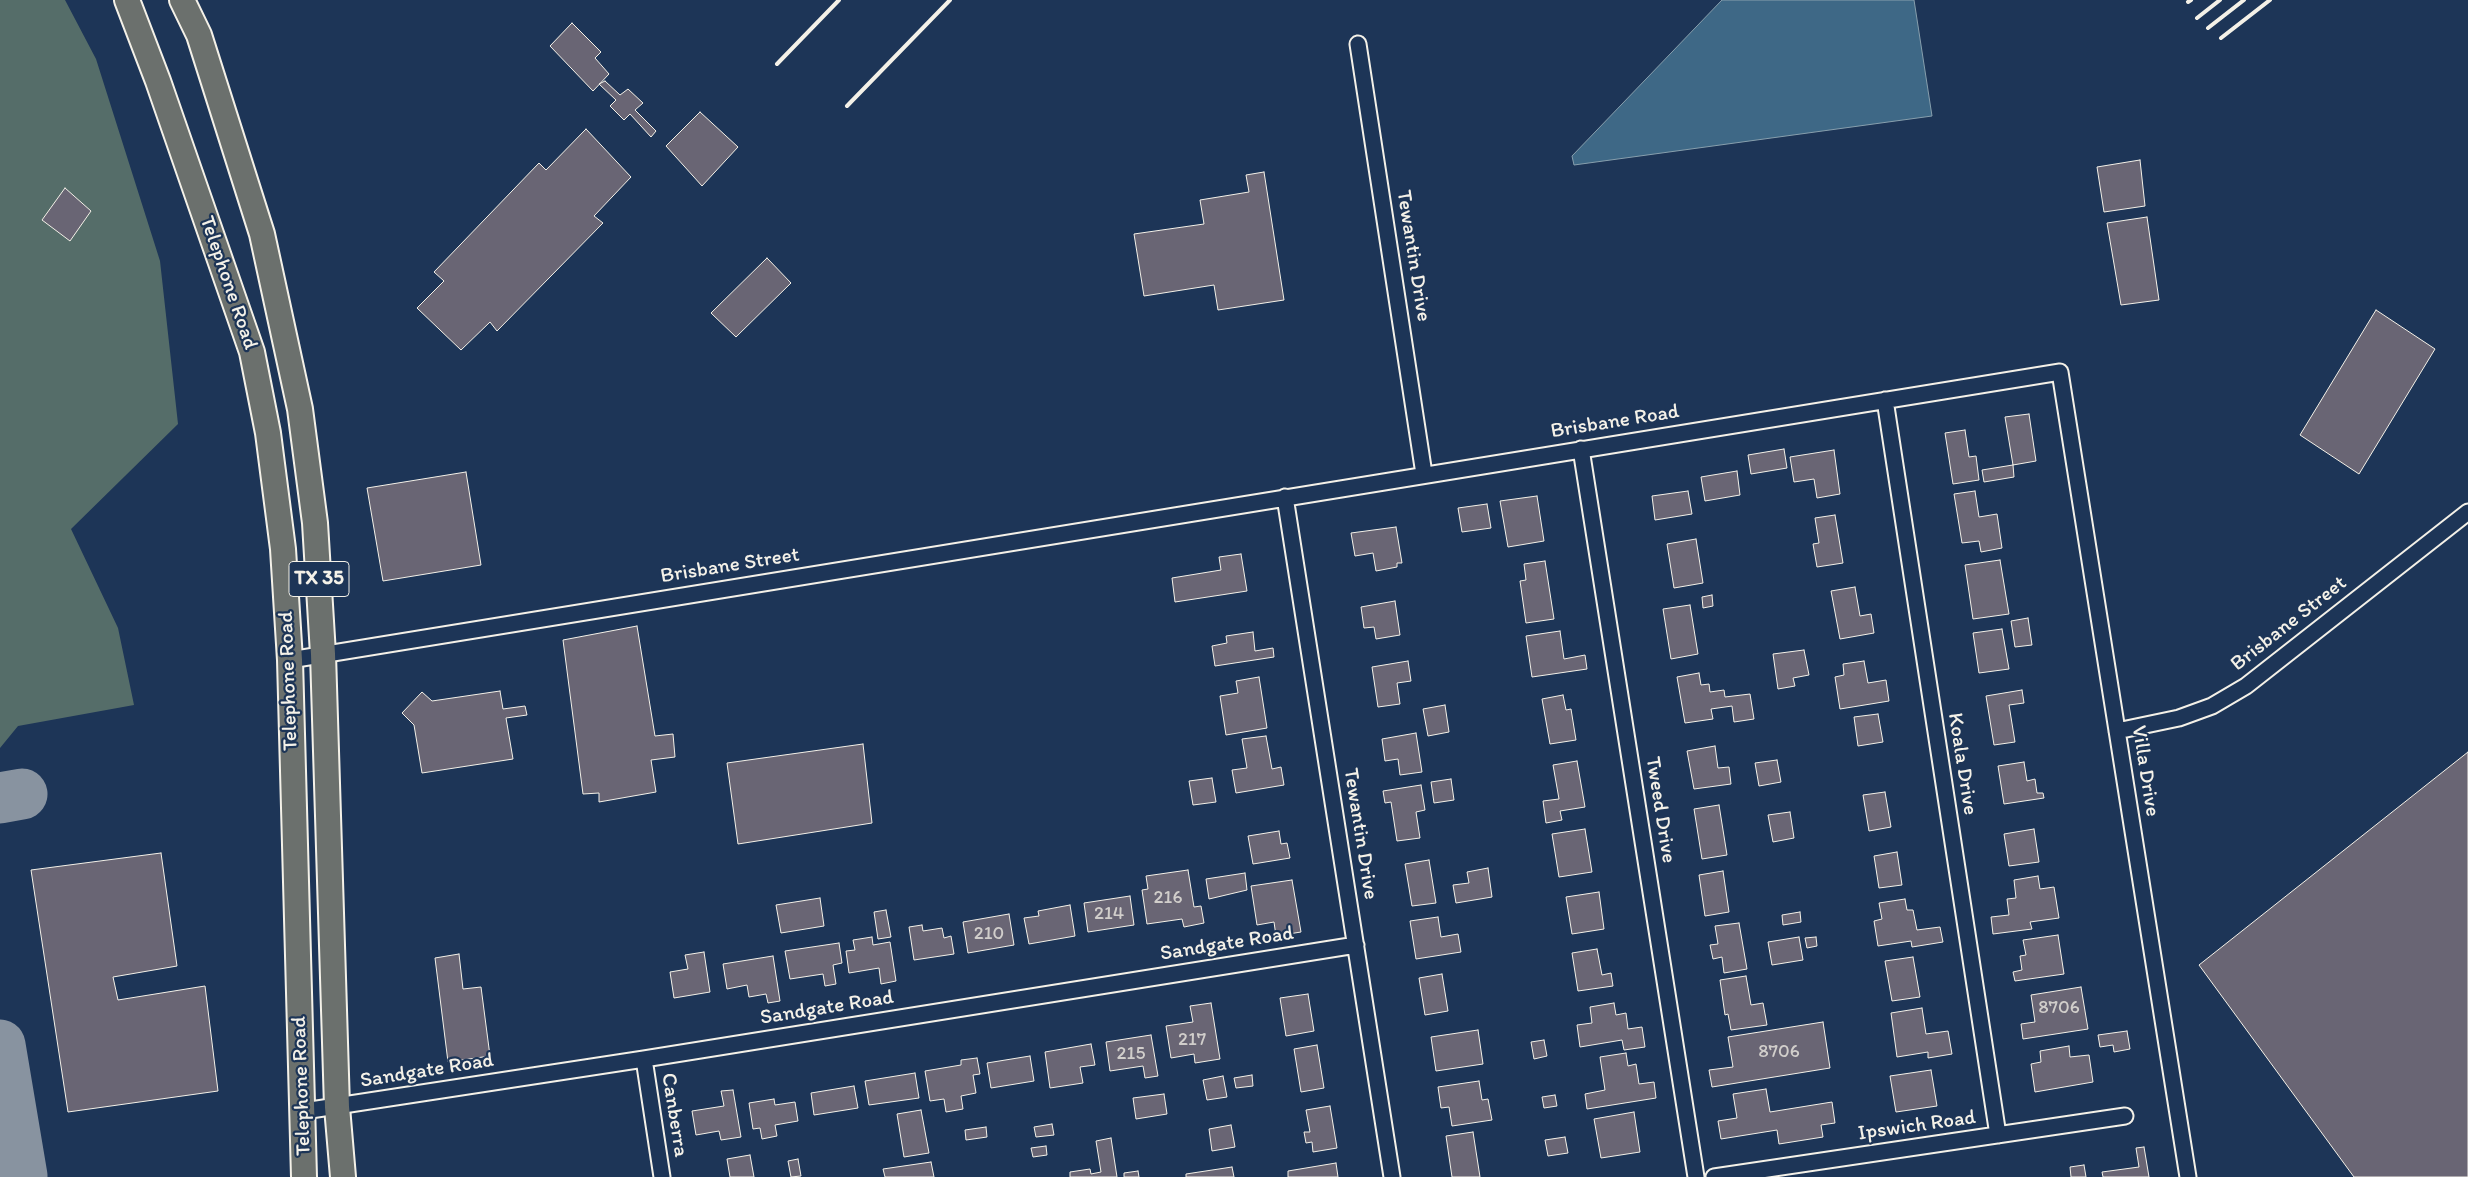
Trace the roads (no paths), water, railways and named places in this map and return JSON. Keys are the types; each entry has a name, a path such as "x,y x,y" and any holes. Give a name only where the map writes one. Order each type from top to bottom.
{"main road":[{"name":"Telephone Road","path":"127,0 158,81 252,352 268,433 283,548 290,660 304,1111 304,1177"},
{"name":"Telephone Road","path":"182,0 199,36 266,253 300,409 316,523 323,654 337,1107 343,1177"}],"street":[{"name":"Tewantin Drive","path":"1358,44 1424,474"},
{"name":"Brisbane Road","path":"1178,514 2060,372"},
{"name":"Villa Drive","path":"2060,372 2188,1177"},
{"name":"Koala Drive","path":"1885,400 1998,1135"},
{"name":"Tweed Drive","path":"1581,449 1696,1177"},
{"name":"Tewantin Drive","path":"1285,497 1392,1177"},
{"name":"Brisbane Street","path":"2117,731 2179,718 2212,706 2246,686 2468,512"},
{"name":"Brisbane Street","path":"290,660 1178,514"},
{"name":"Sandgate Road","path":"304,1111 644,1059 1356,945"},
{"name":"Canberra","path":"644,1059 662,1177"},
{"name":"Ipswich Road","path":"1714,1177 2125,1116"}],"water":[{"path":"1722,0 1914,0 1932,116 1574,165 1572,156"}],"railway":[{"path":"777,64 839,0"},
{"path":"847,106 950,0"},
{"path":"2197,18 2220,0"},
{"path":"2208,28 2244,0"},
{"path":"2221,38 2270,0"}]}
